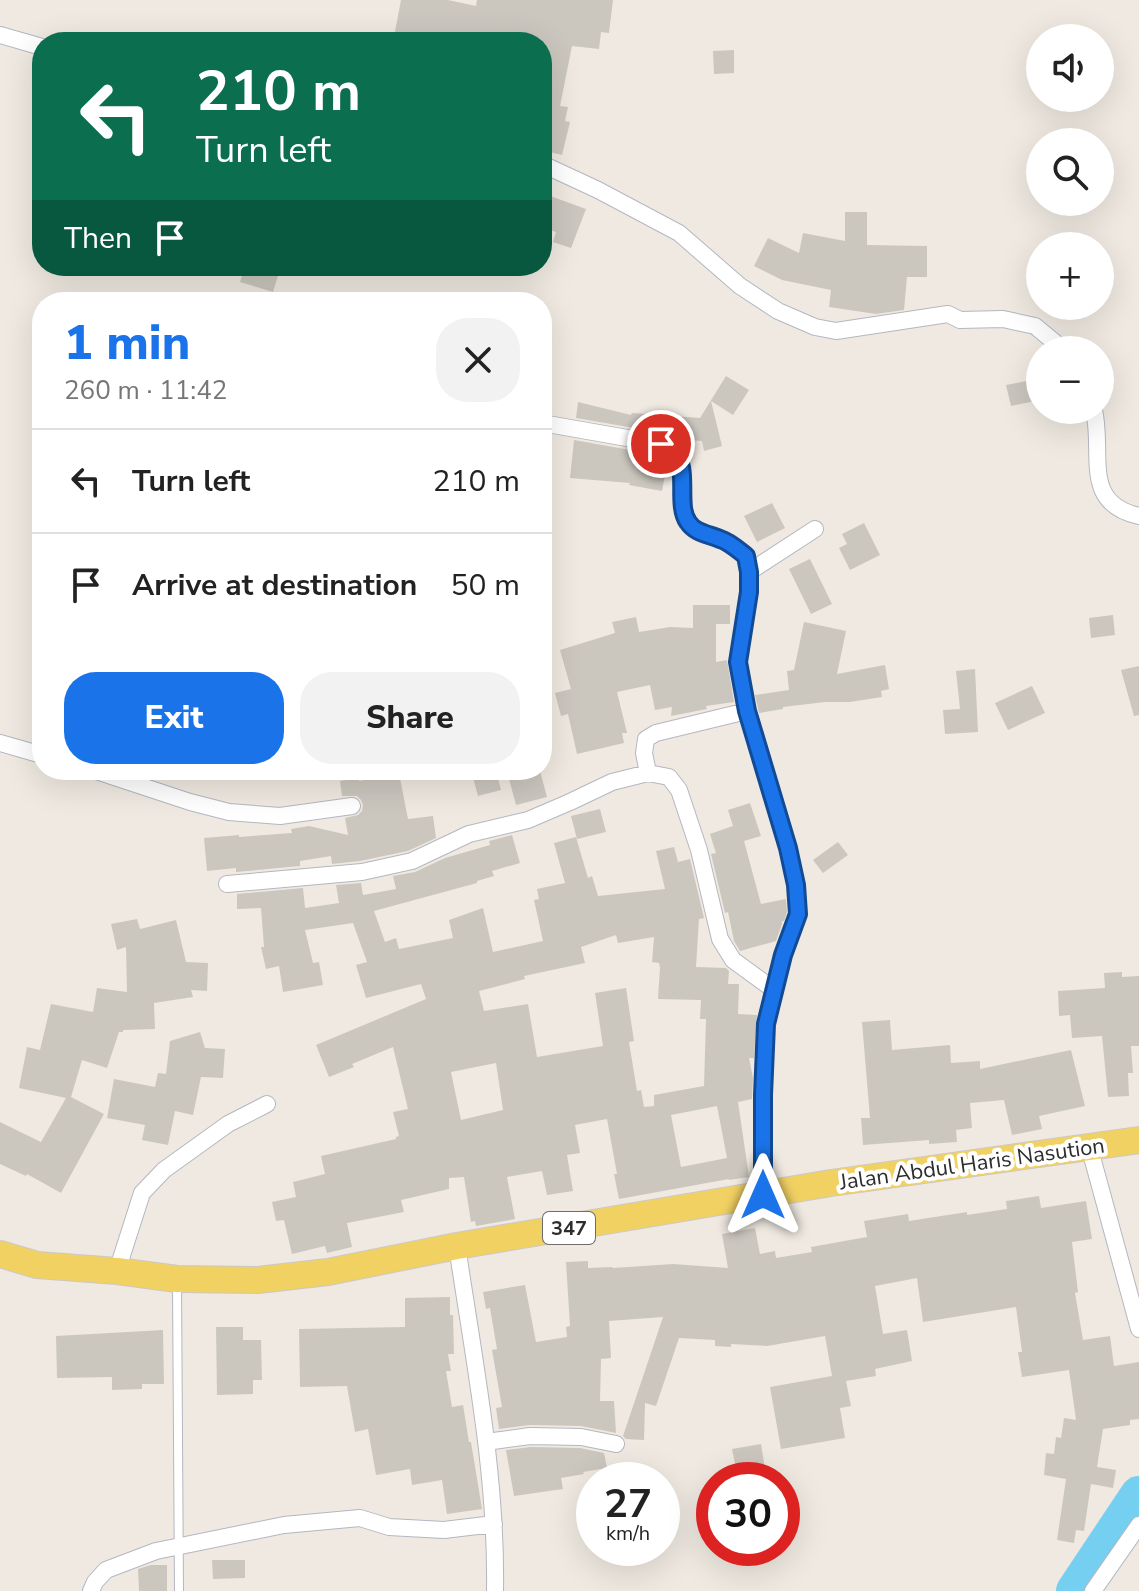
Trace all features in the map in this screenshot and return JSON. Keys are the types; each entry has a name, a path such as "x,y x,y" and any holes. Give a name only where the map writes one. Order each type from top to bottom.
{"main road":[{"name":"Jalan Abdul Haris Nasution","path":"0,1254 37,1265 177,1279 258,1280 328,1272 457,1246 763,1195 1139,1140"}],"street":[{"path":"0,35 32,44"},
{"path":"552,169 679,233 740,286 778,311 815,327 836,331 948,314 960,320 1003,319 1035,326 1047,336"},
{"path":"1096,424 1099,481 1103,493 1110,503 1139,516"},
{"path":"552,425 661,444 673,450 683,476 684,514 690,525 702,534 721,539 746,556 749,592 738,662 747,711 788,848 798,914 783,955 766,1024 763,1195"},
{"path":"749,572 815,529"},
{"path":"648,773 644,753 646,739 656,733 747,711"},
{"path":"0,743 32,752"},
{"path":"227,884 362,872 412,861 469,834 528,820 612,782 648,773 669,777 679,790 699,850 720,939 733,960 774,990"},
{"path":"123,780 229,812 280,816 352,806"},
{"path":"117,1271 142,1193 164,1170 228,1124 267,1104"},
{"path":"1089,1146 1139,1329"},
{"path":"457,1246 486,1442 496,1549 495,1591"},
{"path":"486,1442 530,1436 581,1437 616,1444"},
{"path":"91,1591 106,1570 156,1551 284,1525 360,1518 389,1527 444,1530 494,1524"},
{"path":"1093,1591 1139,1525"}],"lane":[{"path":"177,1279 179,1591"}],"building":[{"path":"401,0 448,0 476,6 477,0 613,0 609,33 601,32 599,49 572,46 560,106 568,107 565,121 570,122 562,155 552,152 552,32 395,32"},
{"path":"734,50 734,73 714,74 713,51"},
{"path":"552,197 586,209 571,248 553,242 556,232 552,231"},
{"path":"845,212 867,212 867,245 927,246 927,277 907,277 904,310 876,314 829,307 831,290 782,280 754,266 768,238 799,253 803,233 845,241"},
{"path":"242,276 278,276 273,292 240,282"},
{"path":"726,376 749,390 733,415 711,401 722,446 704,451 702,441 676,439 663,433 576,418 578,402 631,415 700,418"},
{"path":"1026,381 1026,403 1011,406 1006,385"},
{"path":"574,440 664,458 667,464 662,491 630,483 570,478"},
{"path":"772,503 785,528 757,542 744,516"},
{"path":"864,523 880,555 850,570 839,548 847,544 842,534"},
{"path":"810,559 832,604 811,614 789,569"},
{"path":"693,605 730,605 730,624 716,624 716,662 727,660 734,702 671,716 672,707 655,710 650,685 617,692 627,733 622,733 624,743 577,754 568,714 561,716 555,693 571,689 560,650 615,633 612,622 636,617 639,632 670,627 693,628"},
{"path":"1113,615 1115,635 1091,638 1089,618"},
{"path":"804,622 846,631 837,674 885,665 889,689 881,691 882,697 783,707 759,713 755,695 789,690 787,671 794,670"},
{"path":"1139,666 1139,715 1134,716 1121,670"},
{"path":"975,669 978,732 945,734 943,710 960,709 956,671"},
{"path":"1032,686 1045,713 1008,730 995,703"},
{"path":"400,780 408,819 433,816 436,838 408,851 360,861 332,864 331,856 300,861 300,866 236,872 236,868 207,871 204,838 292,833 291,829 309,826 348,835 345,818 358,815 363,805 357,796 342,796 340,781"},
{"path":"474,780 498,780 501,790 478,796"},
{"path":"509,780 542,780 547,797 516,805"},
{"path":"750,803 761,836 744,841 761,904 786,899 787,912 776,941 740,951 734,941 728,912 725,913 711,854 716,853 710,834 733,826 728,810"},
{"path":"600,809 606,832 577,839 571,816"},
{"path":"512,835 520,863 492,871 494,876 477,883 374,911 385,942 396,938 399,949 453,938 449,920 483,908 493,952 543,941 534,900 539,899 537,889 565,883 554,843 576,837 588,878 592,876 598,896 665,889 656,851 674,847 678,862 690,859 704,918 699,919 696,967 726,968 729,971 728,984 739,984 738,1014 757,1015 754,1058 749,1058 753,1078 752,1099 738,1102 749,1177 619,1199 607,1119 575,1125 580,1153 567,1155 573,1191 547,1195 542,1171 507,1177 515,1219 476,1226 475,1221 471,1222 464,1177 449,1178 449,1189 401,1200 404,1212 347,1223 352,1247 327,1253 325,1246 292,1254 284,1220 276,1221 272,1202 296,1197 293,1182 325,1174 321,1156 396,1139 399,1136 393,1112 408,1109 393,1047 329,1077 316,1045 426,999 421,984 366,998 356,965 367,962 353,923 305,930 313,963 319,962 323,985 283,992 279,966 266,969 261,947 264,947 261,908 237,909 237,894 303,888 305,908 339,903 336,885 361,883 363,895 396,889 393,876 415,872 445,858 490,845 489,841","holes":["616,935 618,943 654,937 652,962 659,963 660,968 658,999 701,1000 700,1019 706,1019 704,1086 654,1095 654,1106 644,1107 641,1090 637,1091 629,1042 634,1041 626,988 595,993 603,1046 537,1057 528,1004 484,1011 479,991 525,979 524,976 585,963 581,947","496,1063 503,1110 461,1120 451,1072","717,1106 727,1158 681,1167 671,1115"]},
{"path":"838,842 848,855 823,873 813,860"},
{"path":"137,919 140,929 176,920 186,962 208,963 207,991 191,990 193,997 154,1003 155,1029 119,1032 107,1068 82,1060 71,1097 104,1114 61,1193 27,1174 0,1164 0,1122 41,1142 66,1098 19,1088 27,1047 40,1050 51,1004 93,1012 97,988 127,992 126,947 117,950 111,924"},
{"path":"1122,972 1122,977 1139,976 1139,1046 1131,1046 1133,1073 1128,1073 1129,1096 1108,1097 1102,1036 1072,1038 1070,1015 1059,1016 1058,991 1105,988 1104,973"},
{"path":"890,1020 892,1050 950,1045 951,1063 980,1061 980,1069 1071,1050 1085,1106 1039,1116 1042,1129 1012,1135 1004,1100 970,1103 972,1128 956,1130 957,1142 929,1144 929,1140 863,1145 861,1118 870,1118 862,1022"},
{"path":"200,1032 205,1048 225,1049 223,1078 201,1077 193,1115 175,1111 168,1145 142,1140 145,1125 107,1118 114,1079 155,1087 158,1073 166,1074 170,1041"},
{"path":"1039,1196 1041,1208 1086,1201 1092,1239 1072,1242 1078,1292 1075,1293 1083,1340 1110,1336 1114,1366 1139,1362 1139,1419 1130,1420 1130,1425 1103,1429 1097,1467 1116,1470 1113,1488 1091,1484 1084,1531 1076,1530 1074,1543 1057,1540 1066,1479 1044,1475 1046,1453 1054,1454 1056,1437 1061,1438 1064,1418 1076,1420 1069,1370 1022,1377 1016,1307 923,1322 917,1278 875,1286 883,1334 907,1330 912,1361 875,1369 876,1376 846,1381 851,1406 840,1408 845,1438 781,1449 770,1387 832,1376 825,1336 767,1346 731,1344 731,1347 715,1346 715,1340 679,1338 656,1406 645,1403 644,1440 626,1439 623,1436 663,1317 609,1321 611,1358 601,1359 600,1401 614,1401 616,1433 581,1426 530,1425 499,1429 496,1408 502,1407 492,1350 497,1349 490,1308 486,1309 483,1292 525,1285 536,1342 567,1337 566,1327 570,1326 566,1262 588,1261 588,1268 673,1264 728,1268 722,1234 755,1228 760,1254 775,1251 776,1258 812,1252 811,1247 867,1237 864,1221 908,1214 909,1221 967,1212 967,1215 1007,1209 1006,1201"},
{"path":"450,1297 454,1354 448,1354 451,1371 446,1371 452,1407 463,1405 482,1509 447,1514 442,1480 412,1485 410,1469 376,1475 368,1429 355,1432 347,1386 300,1387 299,1329 405,1327 405,1298"},
{"path":"216,1327 243,1327 243,1340 261,1340 262,1380 253,1380 253,1394 217,1395"},
{"path":"163,1330 164,1384 142,1384 142,1389 112,1390 112,1377 57,1378 56,1336"},
{"path":"761,1444 764,1462 735,1462 732,1449"},
{"path":"580,1448 604,1453 606,1462 576,1462 576,1475 561,1478 563,1489 514,1496 506,1450"},
{"path":"212,1560 245,1560 245,1578 213,1579"},
{"path":"167,1565 167,1591 139,1591 138,1569"}],"waterway":[{"path":"1075,1591 1139,1495"}],"route":[{"path":"661,444 673,450 677,458 683,476 684,514 690,525 702,534 731,544 746,556 749,592 738,662 747,711 796,885 798,914 783,955 766,1024 763,1195"}]}
